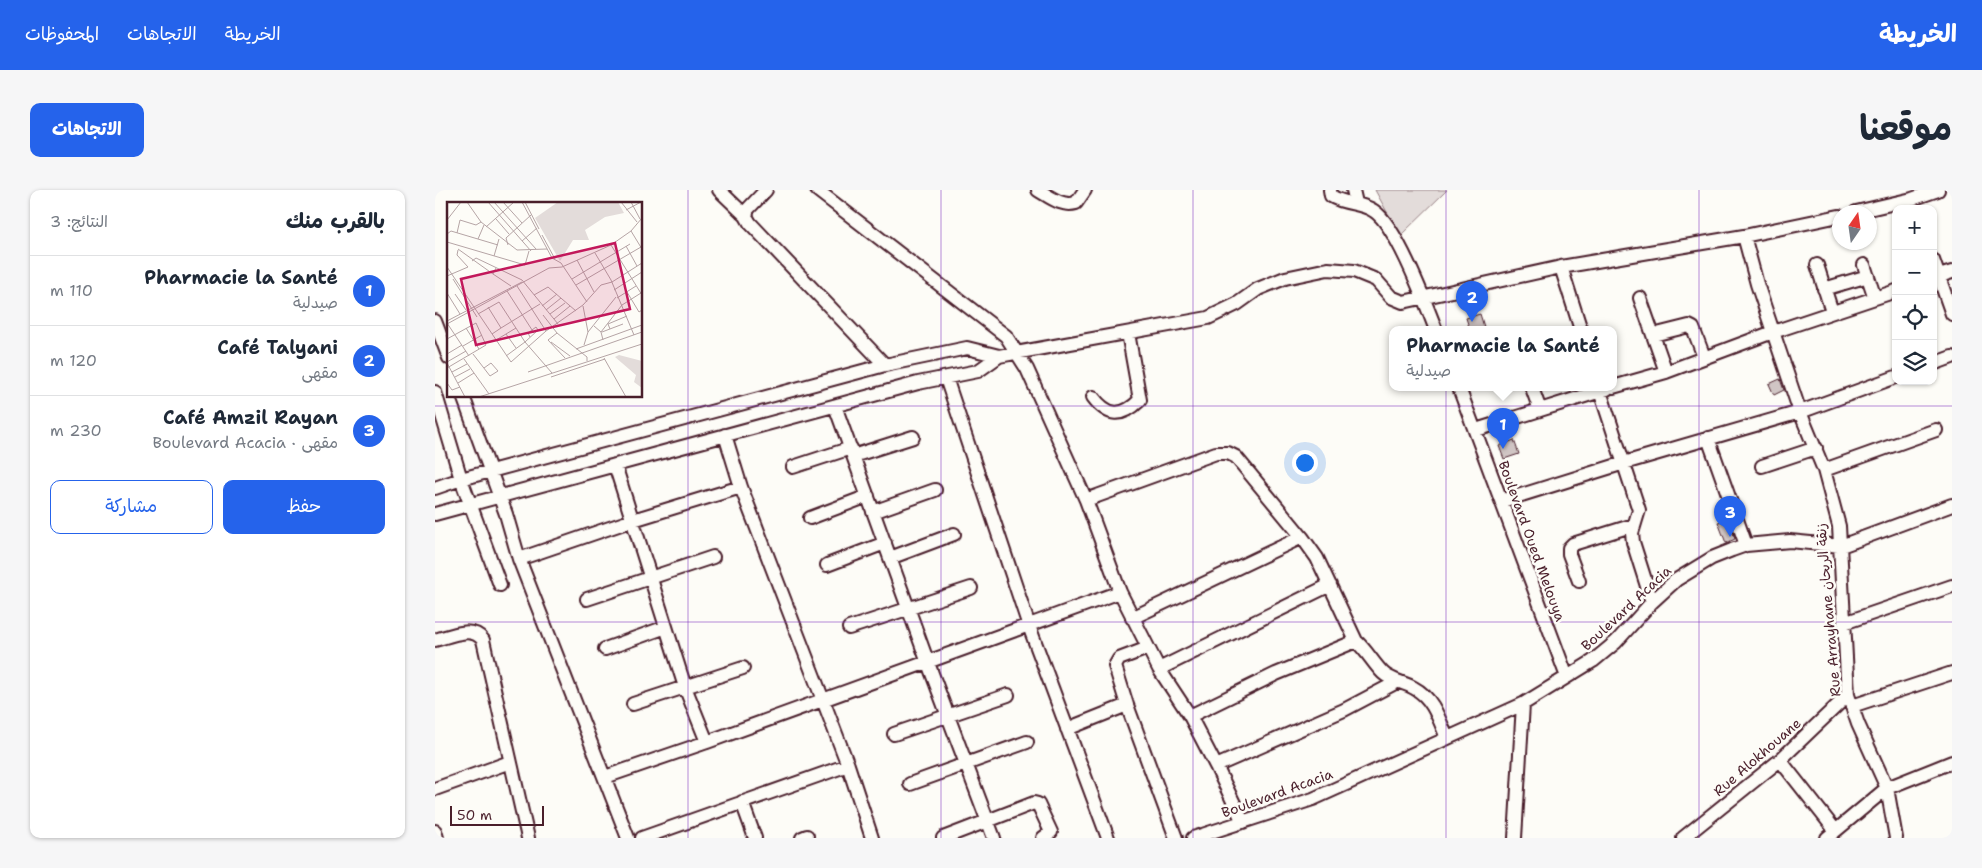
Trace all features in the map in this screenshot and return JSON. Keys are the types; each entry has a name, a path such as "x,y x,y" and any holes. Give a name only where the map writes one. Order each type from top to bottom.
{"street":[{"path":"719,190 746,216 885,365"},
{"path":"746,216 748,209 766,190"},
{"path":"817,190 1006,336 1018,352 1086,500 1120,592 1132,618 1159,669 1189,716 1243,822"},
{"path":"1038,190 1062,204 1069,205 1076,203 1085,190"},
{"path":"1330,190 1331,196 1336,199 1343,202 1356,203 1380,215 1423,296 1434,326"},
{"path":"1353,190 1356,203"},
{"path":"1877,209 1914,204 1938,190"},
{"path":"435,514 835,406 978,371 999,356 1208,318 1237,304 1258,289 1285,278 1328,269 1354,271 1376,280 1391,298 1403,302 1423,296 1561,267 1744,236 1832,217"},
{"name":"Rue Arrayhane زنقة الريحان","path":"1744,236 1800,412 1824,470 1839,526 1850,701 1887,788 1895,838"},
{"path":"1817,265 1832,312"},
{"path":"1561,267 1580,326"},
{"path":"1824,289 1866,270 1875,298"},
{"path":"1937,277 1952,272"},
{"path":"1937,279 1952,314"},
{"path":"1617,385 1666,372 1773,332 1892,292"},
{"path":"1639,298 1666,372"},
{"path":"435,321 447,353"},
{"path":"1653,335 1689,326 1693,328 1704,357"},
{"path":"1093,397 1102,409 1115,413 1130,410 1140,400 1128,333"},
{"path":"435,488 461,479 885,365 967,348 999,356"},
{"path":"1937,363 1952,357"},
{"path":"946,378 1029,626 1108,838"},
{"path":"1502,501 1800,412 1892,379"},
{"name":"Boulevard Oued Melouya","path":"1460,391 1567,677"},
{"path":"1534,391 1540,410"},
{"path":"1476,430 1597,391"},
{"path":"1607,391 1624,463 1639,510 1632,533 1633,542 1652,602"},
{"path":"435,392 461,479 500,585"},
{"path":"464,398 506,514 519,559 628,838"},
{"path":"835,406 965,764 994,838"},
{"path":"1824,470 1936,430"},
{"path":"725,435 741,488 848,765 872,838"},
{"path":"793,467 913,436"},
{"path":"1708,438 1746,545"},
{"path":"1762,466 1816,448"},
{"path":"1086,500 1216,452 1227,453 1236,457 1317,558 1356,640 1384,674 1397,682 1413,687 1425,695 1433,705 1447,738"},
{"path":"615,465 685,687 707,742"},
{"path":"519,559 633,520 741,488"},
{"path":"873,512 935,490"},
{"path":"810,518 868,496"},
{"name":"Boulevard Acacia","path":"1196,838 1313,799 1523,704 1593,661 1615,642 1652,602 1676,580 1712,558 1746,545 1790,541 1841,546 1952,505"},
{"path":"1579,581 1569,554 1569,548 1573,544 1634,525"},
{"path":"890,558 954,534"},
{"path":"1132,618 1302,537"},
{"path":"827,565 885,543"},
{"path":"587,599 713,557"},
{"path":"1159,669 1330,585"},
{"path":"1844,623 1952,586"},
{"path":"849,628 971,588"},
{"path":"605,777 823,701 1120,592"},
{"path":"605,649 666,627"},
{"path":"435,640 471,632 479,634 483,640 527,838"},
{"path":"1189,716 1276,674 1356,640"},
{"path":"1148,648 1119,659 1115,666 1127,705 1176,838"},
{"path":"633,704 743,668"},
{"path":"1850,701 1952,672"},
{"path":"1216,766 1344,710 1397,682"},
{"path":"894,734 1008,695"},
{"name":"Rue Alokhouane","path":"1686,837 1850,701"},
{"path":"1515,838 1523,704"},
{"path":"1067,729 1127,705"},
{"path":"911,784 1027,742"},
{"path":"1780,760 1831,834 1887,788 1952,762"},
{"path":"435,788 510,762"},
{"path":"642,838 848,765"},
{"path":"742,802 755,838"},
{"path":"943,838 1031,804 1038,804 1051,832 1043,838"},
{"path":"435,831 437,838"}],"shaded area":[{"path":"1375,190 1447,190 1400,236"}],"building":[{"path":"1480,314 1484,326 1469,326 1466,318"},
{"path":"1780,379 1784,390 1774,395 1769,384"},
{"path":"1514,440 1519,454 1504,459 1499,446"},
{"path":"1728,519 1735,539 1726,543 1718,522"}],"place":[{"name":"Café Talyani","path":"1472,322"},
{"name":"Pharmacie la Santé","path":"1503,449"},
{"name":"Café Amzil Rayan","path":"1730,537"}]}
